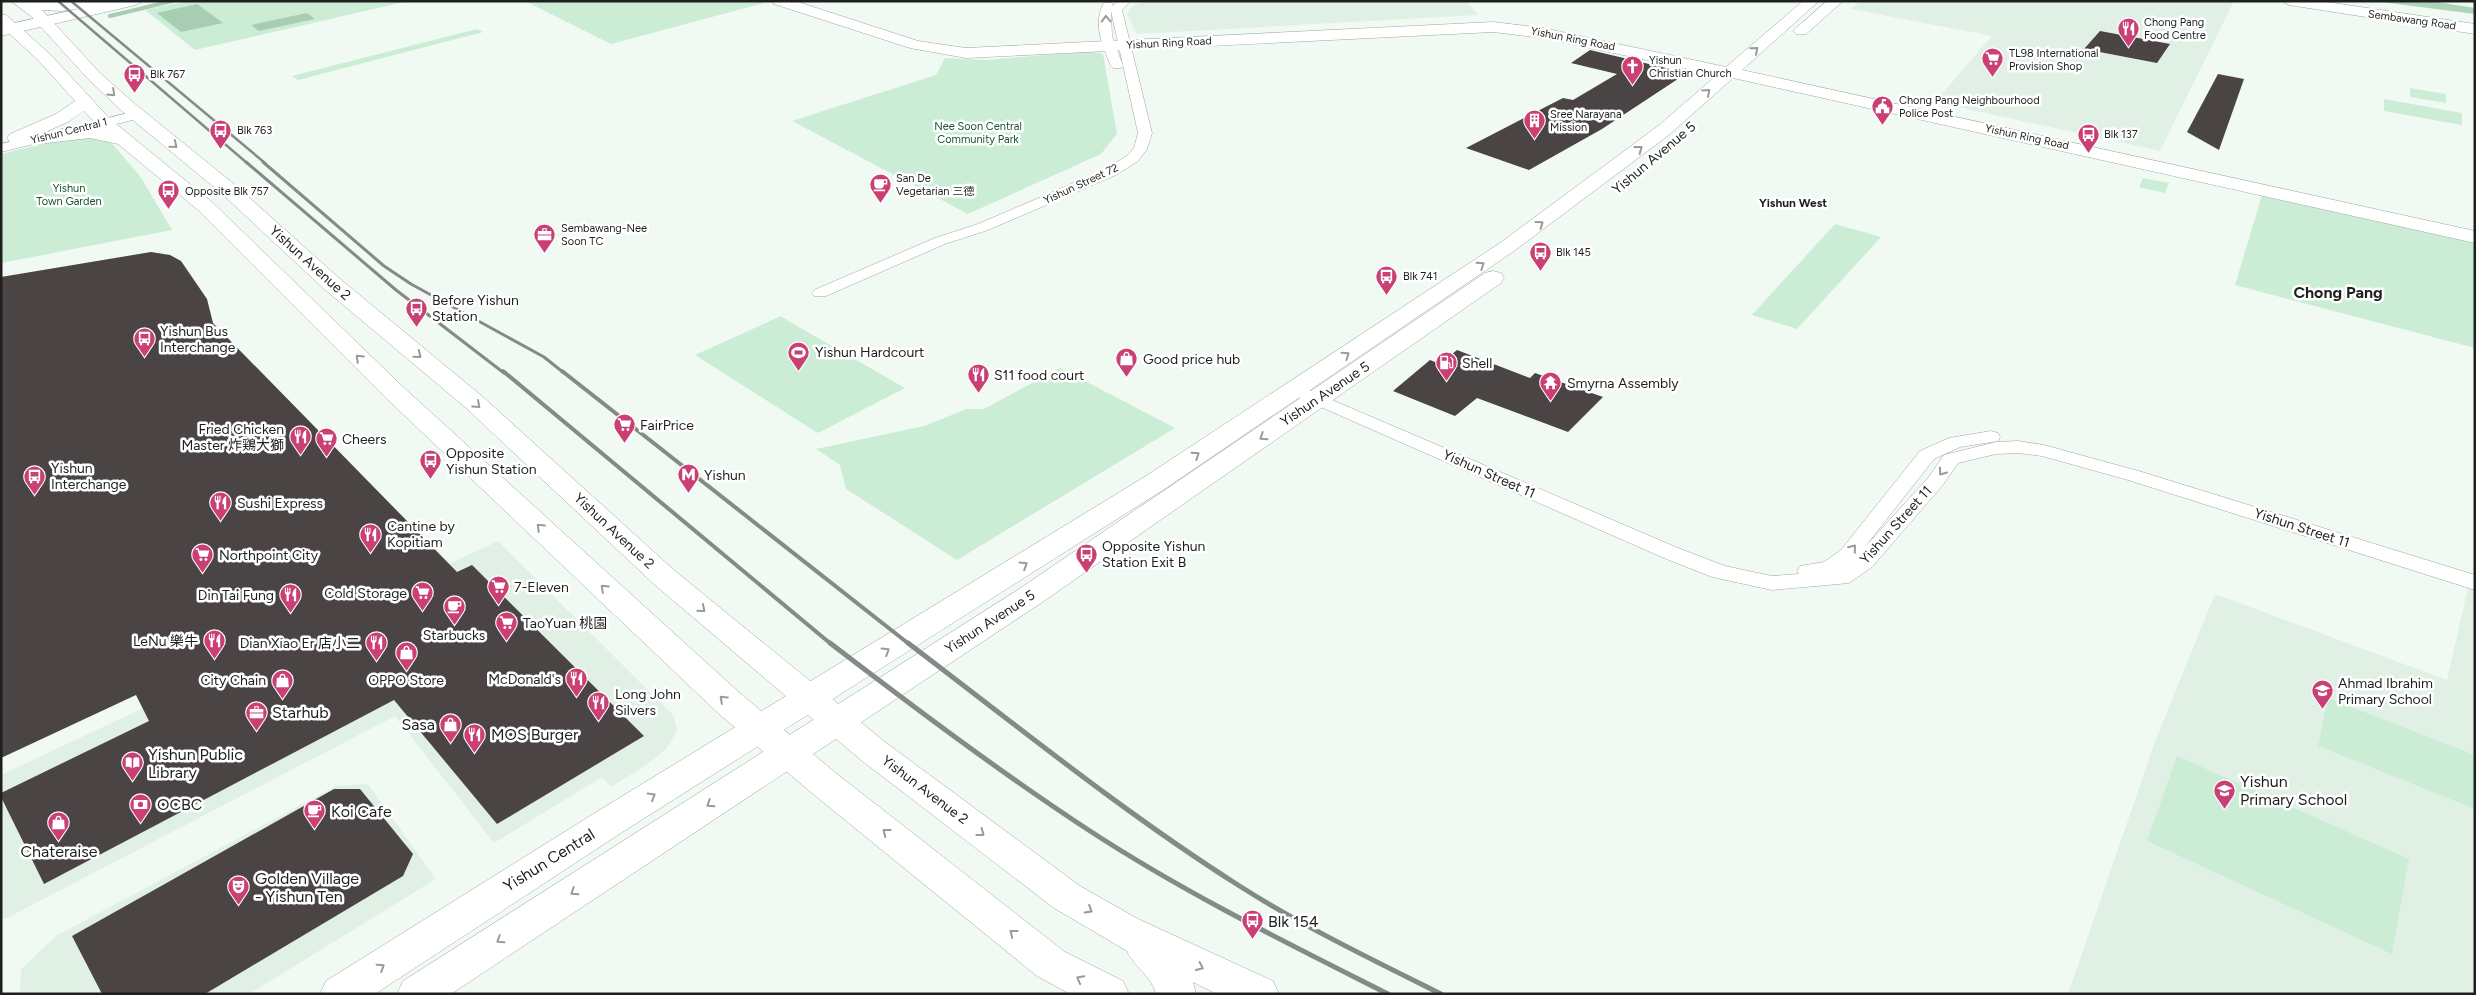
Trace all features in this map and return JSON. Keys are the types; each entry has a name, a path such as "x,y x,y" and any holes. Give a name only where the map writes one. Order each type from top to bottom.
{"main road":[{"path":"20,3 61,6 136,1"},
{"name":"Yishun Ring Road","path":"779,1 905,42 948,51 992,53 1115,43"},
{"name":"Yishun Ring Road","path":"798,1 915,37 955,46 994,48 1493,27 1515,28 1742,71 2475,231"},
{"name":"Yishun Avenue 5","path":"1621,185 1742,71 1812,1"},
{"name":"Yishun Avenue 5","path":"760,730 823,711 1030,596 1563,207 1836,1"},
{"name":"Sembawang Road","path":"2289,1 2475,29"},
{"name":"Sembawang Road","path":"2334,1 2475,21"},
{"name":"Yishun Avenue 2","path":"20,3 41,19 94,76 134,112 227,188 331,284 460,390 665,578 823,711 1054,888 1124,931 1259,994"},
{"path":"5,25 106,4"},
{"path":"56,34 74,20 106,4"},
{"path":"5,25 29,42 121,139 205,206 394,392 723,698 789,754 1051,964 1109,994"},
{"path":"1,40 29,42"},
{"name":"Yishun Ring Road","path":"1742,71 2475,237"},
{"path":"9,140 62,118 85,102"},
{"path":"38,139 90,132 109,134 121,139"},
{"name":"Yishun Avenue 5","path":"1312,390 1559,232"},
{"name":"Yishun Avenue 5","path":"789,754 823,711"},
{"name":"Yishun Central","path":"340,994 611,821 760,730"},
{"path":"417,994 789,754"},
{"path":"1124,931 1159,959 1170,972 1176,994"}],"street":[{"path":"1114,1 1105,11 1115,43"},
{"path":"1115,43 1116,9 1126,1"},
{"name":"Yishun Street 72","path":"820,293 940,240 983,227 1097,179 1133,158 1140,149 1144,133 1115,43"},
{"name":"Yishun Central 1","path":"9,140 134,112"},
{"name":"Yishun Central 1","path":"1,148 101,120"},
{"name":"Yishun Street 11","path":"1312,390 1716,561 1773,572 1830,569 1842,560 1928,455 1956,442 2012,436 2044,441 2272,509 2475,574"},
{"name":"Yishun Street 11","path":"1312,390 1671,553 1720,572 1772,582 1841,578 1864,562 1935,482 1951,459 1996,448 2018,448 2044,451 2135,476 2475,584"}],"shaded area":[{"path":"1145,1 1467,1 1478,15 1137,34 1127,14 1133,6"},
{"path":"1860,1 2234,1 2160,151 1935,102 1992,36 1851,9"},
{"path":"2374,1 2430,1 2475,8 2475,14"},
{"path":"197,4 223,23 181,32 157,13"},
{"path":"307,13 315,19 259,31 251,25"},
{"path":"498,541 674,716 677,731 666,749 648,764 611,787 602,777 494,843 395,716 7,918 1,918 1,775"},
{"path":"2468,588 2475,590 2475,994 2068,994 2156,739 2215,594 2447,680"},
{"name":"Golden Village - Yishun Ten","path":"368,784 436,879 249,994 20,994 21,969 56,936 336,786"}],"green space":[{"path":"187,1 404,2 195,50 145,10"},
{"path":"525,1 756,1 764,3 611,44"},
{"path":"477,29 483,32 298,80 292,76"},
{"name":"Nee Soon Central Community Park","path":"1091,51 1103,54 1117,134 1101,154 968,214 792,121 936,75 945,58 987,60"},
{"path":"2410,88 2446,94 2446,103 2410,97"},
{"path":"2384,99 2462,113 2462,125 2384,111"},
{"name":"Yishun Town Garden","path":"107,138 140,176 172,230 1,263 1,154 64,139"},
{"path":"2143,178 2169,183 2165,193 2139,187"},
{"path":"2262,195 2475,243 2475,348 2235,285"},
{"path":"1835,224 1881,237 1797,329 1752,315"},
{"name":"Yishun Hardcourt","path":"781,316 905,388 818,433 695,355"},
{"path":"1060,368 1175,428 957,560 846,489 840,465 816,449 924,426 967,409 984,409"},
{"path":"2328,698 2475,755 2475,809 2318,746"},
{"path":"2177,756 2409,859 2392,954 2147,841"}],"building":[{"name":"Chong Pang Food Centre","path":"2100,31 2170,44 2157,63 2084,49"},
{"path":"1590,50 1687,73 1602,129 1529,170 1466,148 1563,98 1573,100 1617,74 1571,63"},
{"path":"2218,74 2244,79 2219,150 2187,132"},
{"name":"Northpoint City","path":"151,252 170,255 181,261 207,299 213,323 457,572 472,565 644,736 497,824 394,700 44,884 1,797 1,793 149,721 136,695 1,758 1,277"},
{"path":"1457,350 1530,378 1535,373 1603,397 1568,432 1477,398 1455,416 1393,391 1430,360 1440,364"},
{"name":"Golden Village - Yishun Ten","path":"334,789 360,789 413,854 403,876 205,994 102,994 72,936"}],"waterway":[{"path":"110,16 172,1"}],"railway":[{"path":"58,1 247,163"},
{"path":"71,1 265,163"},
{"path":"246,162 396,290 504,373"},
{"path":"263,162 384,266 411,284 544,357 564,373"},
{"path":"503,371 831,644"},
{"path":"562,371 909,644"},
{"path":"830,643 991,763 1056,809 1126,854 1237,917 1388,994"},
{"path":"908,643 1070,767 1195,857 1287,915 1441,994"}],"place":[{"name":"Chong Pang Food Centre","path":"2128,47"},
{"name":"TL98 International Provision Shop","path":"1993,78"},
{"name":"Yishun Christian Church","path":"1633,85"},
{"name":"Blk 767","path":"134,93"},
{"name":"Chong Pang Neighbourhood Police Post","path":"1883,125"},
{"name":"Sree Narayana Mission","path":"1534,139"},
{"name":"Blk 763","path":"221,149"},
{"name":"Blk 137","path":"2088,153"},
{"name":"San De Vegetarian 三德","path":"880,203"},
{"name":"Opposite Blk 757","path":"169,210"},
{"name":"Sembawang-Nee Soon TC","path":"545,253"},
{"name":"Blk 145","path":"1540,271"},
{"name":"Blk 741","path":"1387,295"},
{"name":"Before Yishun Station","path":"416,327"},
{"name":"Yishun Bus Interchange","path":"144,358"},
{"name":"Yishun Hardcourt","path":"799,371"},
{"name":"Good price hub","path":"1127,378"},
{"name":"Shell","path":"1446,382"},
{"name":"S11 food court","path":"978,394"},
{"name":"Smyrna Assembly","path":"1551,402"},
{"name":"FairPrice","path":"624,444"},
{"name":"Fried Chicken Master 炸鶏大獅","path":"300,456"},
{"name":"Cheers","path":"326,458"},
{"name":"Opposite Yishun Station","path":"430,480"},
{"name":"Yishun","path":"688,494"},
{"name":"Yishun Interchange","path":"35,495"},
{"name":"Sushi Express","path":"221,522"},
{"name":"Cantine by Kopitiam","path":"371,553"},
{"name":"Opposite Yishun Station Exit B","path":"1086,573"},
{"name":"Northpoint City","path":"203,574"},
{"name":"7-Eleven","path":"498,606"},
{"name":"Cold Storage","path":"423,612"},
{"name":"Din Tai Fung","path":"290,614"},
{"name":"Starbucks","path":"454,626"},
{"name":"TaoYuan 桃園","path":"507,642"},
{"name":"LeNu 樂牛","path":"214,660"},
{"name":"Dian Xiao Er 店小二","path":"376,662"},
{"name":"OPPO Store","path":"406,671"},
{"name":"McDonald's","path":"577,698"},
{"name":"City Chain","path":"282,699"},
{"name":"Ahmad Ibrahim Primary School","path":"2322,710"},
{"name":"Long John Silvers","path":"599,721"},
{"name":"Starhub","path":"256,731"},
{"name":"Sasa","path":"451,743"},
{"name":"MOS Burger","path":"475,753"},
{"name":"Yishun Public Library","path":"132,782"},
{"name":"Yishun Primary School","path":"2224,809"},
{"name":"OCBC","path":"141,823"},
{"name":"Koi Cafe","path":"315,830"},
{"name":"Chateraise","path":"59,841"},
{"name":"Golden Village - Yishun Ten","path":"239,906"},
{"name":"Blk 154","path":"1252,940"}],"district":[{"name":"Yishun West","path":"1793,203"},
{"name":"Chong Pang","path":"2338,292"}]}
